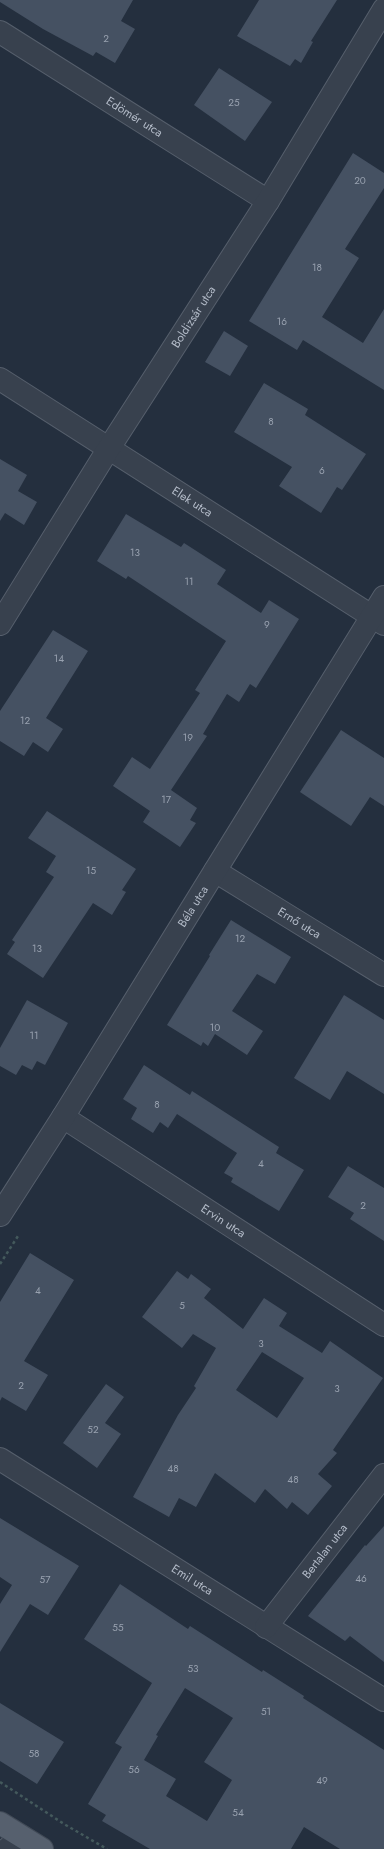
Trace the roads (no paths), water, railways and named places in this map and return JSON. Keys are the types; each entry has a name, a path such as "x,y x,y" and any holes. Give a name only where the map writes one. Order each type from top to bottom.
{"main road":[{"path":"0,1823 14,1843 42,1849"}],"street":[{"name":"Boldizsár utca","path":"0,624 109,448 268,201 384,8"},
{"name":"Edömér utca","path":"0,32 268,201"},
{"name":"Elek utca","path":"0,379 378,620"},
{"name":"Béla utca","path":"0,1214 63,1117 215,871 378,620 384,597"},
{"name":"Ernő utca","path":"215,871 384,975"},
{"name":"Ervin utca","path":"63,1117 384,1325"},
{"name":"Emil utca","path":"0,1459 384,1700"},
{"name":"Bertalan utca","path":"266,1627 384,1474"}]}
